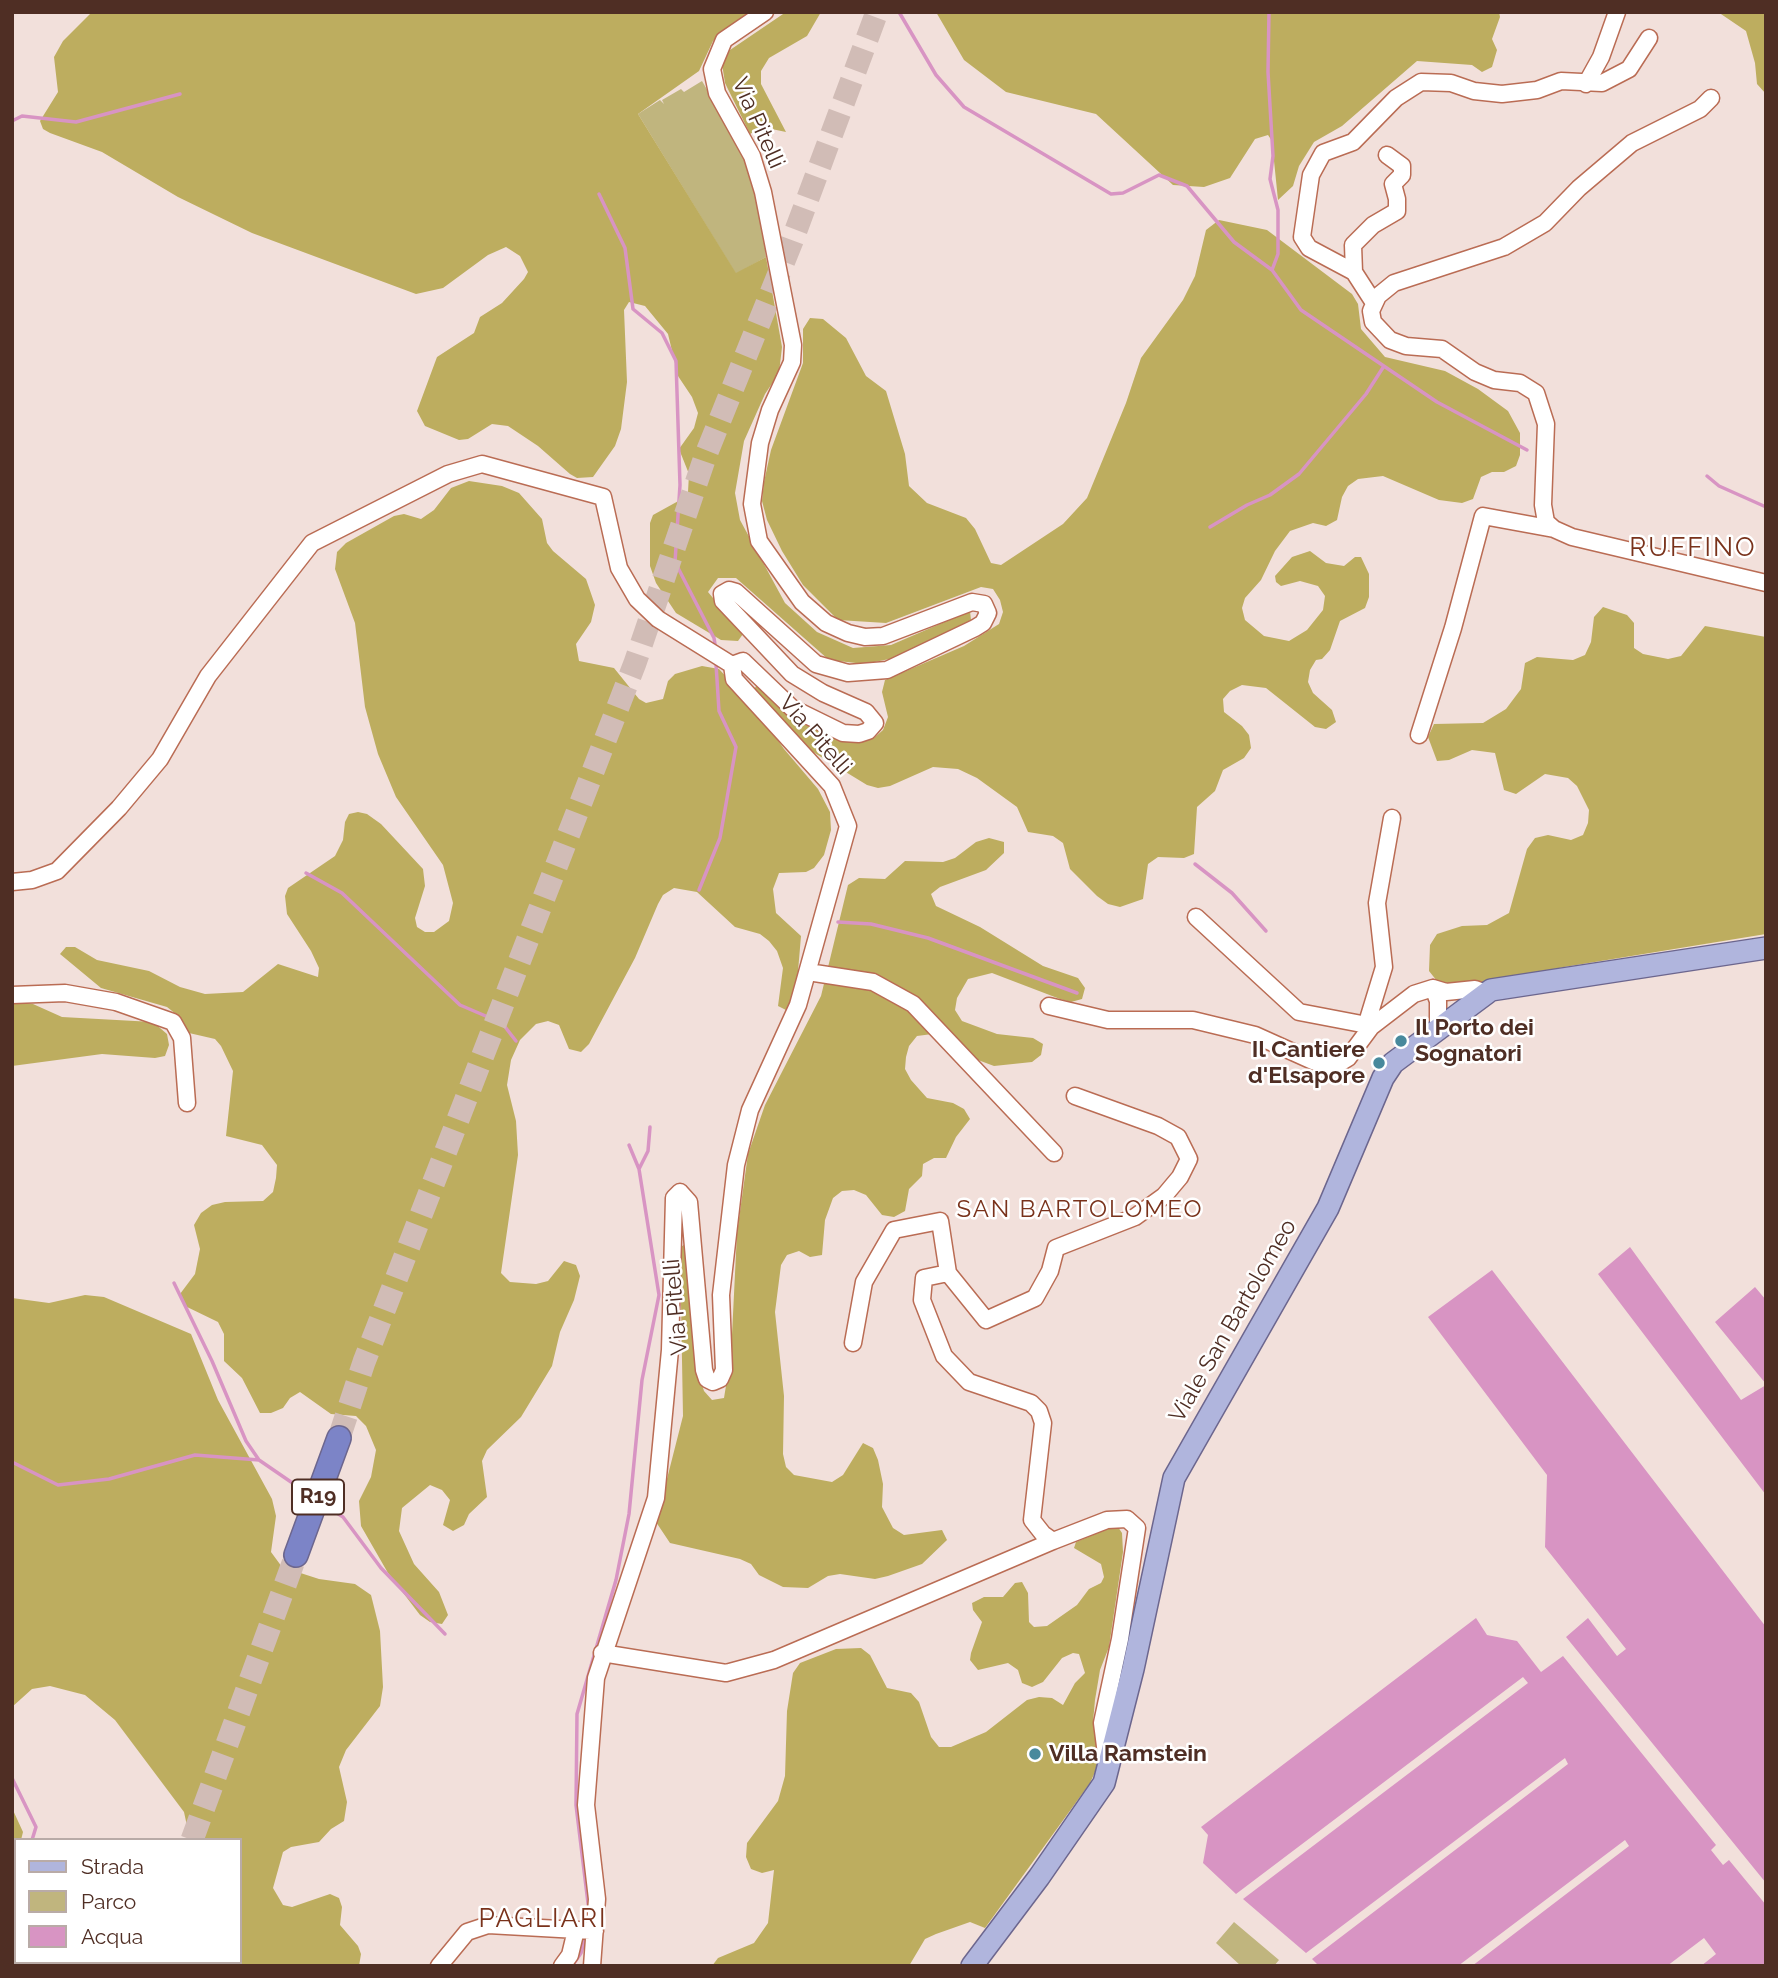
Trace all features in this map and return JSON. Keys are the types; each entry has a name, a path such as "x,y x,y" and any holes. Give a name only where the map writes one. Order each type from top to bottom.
{"highway":[{"name":"R19","path":"296,1555 339,1438"}],"main road":[{"name":"Viale San Bartolomeo","path":"972,1966 1039,1877 1104,1783 1174,1478 1328,1208 1383,1078 1393,1063 1486,993 1766,948"}],"street":[{"name":"Via Pitelli","path":"592,1966 586,1930 597,1899 586,1805 596,1678 656,1498 670,1350 674,1198 680,1192 689,1202 704,1370 707,1379 713,1382 720,1379 724,1370 721,1295 736,1165 750,1110 798,1005 846,836 844,813 832,786 734,679 732,665 740,660 747,664 792,708 843,733 859,734 873,726 871,717 792,674 723,601 724,592 736,592 816,664 848,673 887,670 975,628 983,623 988,613 984,604 972,602 883,636 865,637 848,633 826,623 802,602 787,585 759,541 752,504 760,443 770,410 792,362 793,345 761,183 752,156 717,93 712,69 724,40 765,12"},
{"path":"1586,84 1601,57 1617,12"},
{"path":"1374,303 1354,272 1309,248 1302,237 1311,175 1323,153 1353,142 1396,98 1421,82 1451,83 1474,91 1502,94 1537,90 1561,81 1602,83 1629,69 1649,38"},
{"path":"1554,529 1546,522 1543,505 1545,424 1536,393 1520,383 1494,380 1475,372 1441,349 1406,346 1390,340 1373,322 1374,303 1378,296 1394,283 1504,247 1545,223 1579,188 1632,143 1700,109 1711,98"},
{"path":"1354,272 1353,245 1373,225 1397,211 1398,199 1393,184 1402,174 1402,166 1387,155"},
{"path":"12,882 32,880 57,871 119,808 160,759 208,676 312,543 448,474 482,464 603,497 619,568 637,599 658,619 732,665"},
{"path":"1419,736 1453,628 1483,516 1554,529 1572,537 1766,583"},
{"path":"1049,1006 1108,1020 1193,1020 1255,1035 1324,1065 1335,1066 1348,1058 1369,1026 1384,967 1377,903 1392,818"},
{"path":"1196,917 1299,1012 1369,1026 1413,994 1433,988 1446,992 1475,989 1486,993"},
{"path":"807,972 873,982 913,1004 1055,1153"},
{"path":"1433,988 1438,1001 1438,1030"},
{"path":"12,995 65,993 116,1002 173,1021 182,1038 187,1103"},
{"path":"853,1343 864,1282 894,1230 940,1221 948,1273 986,1320 1034,1298 1050,1271 1056,1248 1135,1217 1164,1196 1180,1177 1189,1159 1178,1137 1158,1126 1075,1096"},
{"path":"948,1273 924,1278 922,1300 944,1356 969,1382 1031,1403 1039,1411 1043,1423 1032,1520 1053,1541"},
{"path":"603,1653 726,1672 774,1660 1053,1541 1107,1520 1127,1519 1137,1528 1120,1639 1102,1723 1108,1771"},
{"path":"439,1966 467,1932 488,1925 586,1930 562,1966"}],"green space":[{"path":"702,81 748,160 761,214 766,257 736,274 638,114 660,100 664,104 662,100 681,89 684,92"},
{"path":"1234,1922 1279,1960 1274,1966 1241,1966 1216,1943"},
{"path":"14,1952 14,1964 118,1964 117,1966 12,1966"}],"shaded area":[{"path":"92,12 753,12 713,41 699,71 638,114 736,273 766,257 782,347 779,373 765,394 744,441 735,493 740,520 785,603 817,632 853,648 891,645 970,611 971,620 899,657 865,664 829,660 736,578 718,578 708,592 743,634 738,641 721,640 676,613 656,583 650,566 650,523 653,515 682,499 688,492 689,474 679,449 694,428 698,413 692,397 678,376 668,334 645,306 629,302 624,310 627,382 621,429 615,446 593,477 577,478 570,474 538,446 508,426 492,424 468,439 459,440 425,426 417,411 437,357 474,333 480,317 502,303 524,279 528,272 520,256 506,247 488,255 443,288 416,294 252,233 178,197 102,152 50,133 43,129 40,121 58,92 54,57 63,41"},
{"path":"786,12 821,12 807,36 769,58 761,71 761,84 786,132 762,127 750,134 725,83 722,64 730,50"},
{"path":"936,12 1499,12 1500,17 1492,39 1497,50 1492,67 1482,72 1472,65 1417,61 1342,126 1314,142 1299,166 1293,186 1278,200 1272,141 1268,135 1255,139 1230,178 1204,187 1173,185 1096,114 1006,92 964,60"},
{"path":"1718,12 1766,12 1766,94 1757,84 1755,63 1746,31"},
{"path":"1219,220 1267,230 1352,294 1358,304 1361,329 1385,357 1445,371 1478,389 1508,411 1520,433 1520,455 1516,466 1504,472 1492,472 1481,477 1473,499 1462,503 1439,500 1383,476 1358,479 1348,486 1342,497 1337,520 1326,526 1313,523 1290,531 1275,551 1261,580 1245,598 1242,608 1245,620 1264,636 1289,641 1307,630 1323,610 1325,596 1318,586 1300,581 1281,586 1276,582 1275,576 1292,557 1310,551 1326,563 1344,566 1355,557 1361,557 1369,574 1369,597 1365,608 1340,621 1330,650 1322,659 1316,660 1310,670 1308,682 1313,693 1332,710 1336,722 1326,729 1315,727 1266,688 1242,685 1230,691 1223,699 1224,712 1249,735 1251,748 1244,758 1223,770 1215,791 1197,807 1194,854 1184,858 1158,857 1148,864 1143,899 1120,907 1108,904 1097,896 1070,869 1063,843 1053,836 1028,832 1017,807 977,778 958,769 933,767 890,786 878,788 867,785 813,752 759,696 754,690 757,684 798,721 825,734 861,741 874,738 883,730 888,717 882,692 885,680 964,646 999,624 1003,612 993,589 981,587 886,623 838,620 803,585 782,551 767,520 762,501 764,482 771,450 803,363 803,329 810,318 823,319 846,338 866,376 886,391 905,454 909,486 927,503 966,518 975,529 991,563 1001,565 1063,524 1087,498 1126,403 1141,358 1183,300 1195,276 1206,230"},
{"path":"469,481 502,486 519,493 542,519 547,543 553,551 586,579 595,605 591,622 576,644 579,661 614,668 639,699 646,703 663,699 668,681 675,674 702,666 719,669 759,713 784,749 818,789 830,812 831,830 824,855 814,868 806,872 779,873 773,889 776,913 801,936 796,995 786,1010 778,1006 783,968 777,951 769,941 760,934 735,927 697,892 674,888 663,895 635,958 589,1044 581,1052 569,1049 559,1025 548,1021 536,1024 520,1040 511,1060 507,1085 516,1121 518,1155 501,1273 510,1282 536,1284 548,1281 564,1261 576,1265 580,1276 574,1300 560,1332 552,1366 521,1417 487,1450 482,1461 487,1497 469,1514 464,1525 453,1531 443,1525 450,1500 442,1490 430,1485 402,1508 399,1531 414,1564 439,1592 448,1615 442,1624 430,1622 420,1615 388,1573 361,1526 359,1501 371,1477 376,1450 366,1426 356,1416 331,1414 300,1392 290,1398 283,1408 271,1413 260,1413 242,1378 224,1361 224,1334 218,1322 185,1306 180,1294 195,1274 200,1249 194,1225 201,1213 212,1205 225,1202 263,1201 273,1192 276,1178 277,1165 262,1145 226,1136 233,1071 221,1046 215,1039 189,1033 181,1018 167,1007 101,988 60,954 66,947 75,947 97,960 149,971 180,987 205,994 243,992 278,964 318,977 319,968 311,951 287,914 285,896 288,888 335,856 343,840 349,814 358,812 367,814 381,824 423,869 425,886 415,918 417,927 425,932 434,932 449,921 453,903 443,865 396,797 378,754 365,707 355,623 335,569 337,552 346,543 394,516 404,514 421,519 434,510 451,488"},
{"path":"1603,607 1627,615 1634,623 1634,648 1643,654 1668,659 1681,656 1705,626 1766,637 1766,934 1564,967 1489,983 1449,985 1437,981 1429,971 1430,945 1437,934 1462,926 1487,925 1509,913 1527,849 1535,838 1548,835 1571,840 1583,835 1589,810 1577,786 1568,778 1545,774 1516,794 1504,790 1495,753 1472,750 1449,760 1437,761 1428,737 1434,724 1483,723 1506,709 1521,689 1525,663 1537,657 1573,660 1585,655 1591,642 1594,617"},
{"path":"989,838 1004,842 1004,853 986,870 940,887 931,894 936,906 980,927 1043,966 1078,978 1085,988 1082,999 1071,1002 1060,999 992,973 968,979 957,998 955,1010 962,1021 997,1034 1033,1038 1043,1044 1041,1055 1032,1062 994,1066 970,1057 940,1033 917,1036 909,1046 906,1057 905,1069 911,1080 927,1098 953,1103 964,1109 970,1119 956,1137 946,1158 934,1158 923,1164 922,1176 909,1189 905,1211 894,1217 882,1215 866,1195 854,1190 842,1191 833,1198 825,1220 822,1255 810,1257 799,1251 787,1255 781,1265 775,1312 784,1396 783,1454 786,1467 794,1475 832,1482 843,1475 863,1443 873,1448 878,1460 883,1484 882,1507 893,1528 904,1535 942,1530 947,1540 922,1564 888,1576 875,1579 840,1574 828,1576 808,1588 783,1587 759,1575 751,1564 740,1559 670,1543 656,1522 683,1416 680,1248 687,1242 696,1366 704,1391 712,1400 724,1398 731,1355 737,1233 748,1154 765,1105 821,996 848,885 859,878 885,879 905,861 943,862 955,858 976,842"},
{"path":"12,1001 33,1004 62,1017 153,1022 167,1034 169,1045 165,1056 155,1058 102,1054 12,1066"},
{"path":"85,1295 104,1297 191,1334 218,1400 272,1499 276,1516 271,1552 282,1567 319,1579 355,1584 371,1595 380,1631 383,1687 380,1706 346,1750 339,1767 347,1802 344,1821 331,1829 319,1842 291,1847 283,1852 273,1888 283,1905 292,1907 330,1894 339,1898 342,1907 340,1925 358,1946 361,1954 359,1966 188,1966 242,1964 242,1838 190,1838 184,1812 115,1720 85,1695 50,1686 32,1689 12,1707 12,1298 49,1303"},
{"path":"1118,1527 1122,1533 1123,1552 1109,1647 1100,1670 1095,1700 1093,1722 1098,1760 1095,1772 1090,1783 985,1928 970,1922 925,1939 909,1966 712,1966 718,1958 754,1943 768,1923 774,1870 762,1873 751,1869 746,1857 747,1843 778,1801 785,1776 787,1711 793,1673 800,1663 836,1649 861,1648 870,1655 887,1688 911,1693 919,1702 931,1737 939,1747 951,1747 986,1732 1027,1700 1052,1698 1063,1705 1075,1683 1085,1673 1079,1654 1073,1653 1062,1658 1043,1682 1032,1687 1022,1683 1018,1670 1008,1663 978,1670 970,1660 982,1622 973,1610 972,1603 984,1597 1003,1597 1015,1583 1022,1582 1028,1593 1029,1622 1034,1627 1047,1626 1077,1605 1089,1589 1101,1583 1104,1577 1101,1564 1074,1548 1076,1542"},
{"path":"12,1808 23,1832 22,1838 14,1838 12,1886"}],"water":[{"path":"1630,1247 1741,1400 1766,1385 1766,1495 1598,1274"},
{"path":"1492,1270 1766,1627 1766,1883 1566,1637 1588,1618 1617,1656 1626,1649 1545,1547 1547,1475 1428,1317"},
{"path":"1755,1287 1766,1300 1766,1384 1715,1322"},
{"path":"1476,1618 1487,1635 1517,1641 1541,1672 1563,1656 1716,1845 1711,1850 1723,1865 1729,1860 1766,1905 1766,1966 1701,1966 1716,1954 1704,1938 1667,1966 1472,1966 1629,1846 1625,1840 1458,1966 1319,1966 1312,1959 1568,1764 1565,1758 1306,1953 1243,1899 1528,1683 1523,1677 1236,1894 1203,1863 1208,1835 1201,1827"}],"waterway":[{"path":"899,12 936,75 964,107 1111,194 1123,193 1159,175 1187,186 1234,242 1272,270 1301,310 1437,402 1527,450"},
{"path":"1269,12 1268,72 1273,156 1270,179 1278,210 1278,254 1272,270"},
{"path":"12,121 22,116 76,122 180,94"},
{"path":"599,194 625,248 633,309 662,333 676,361 680,485 675,562 715,644"},
{"path":"1210,527 1270,495 1299,474 1366,394 1384,366"},
{"path":"1707,476 1719,486 1766,507"},
{"path":"699,890 720,838 736,747 719,711 716,664"},
{"path":"1195,864 1232,893 1266,931"},
{"path":"306,873 342,893 460,1005 502,1023 516,1041"},
{"path":"838,922 871,924 928,938 1077,993"},
{"path":"639,1169 648,1151 650,1127"},
{"path":"589,1911 576,1805 577,1714 616,1580 629,1514 642,1380 659,1295 639,1169 629,1145"},
{"path":"174,1283 212,1361 246,1441 259,1460 307,1493"},
{"path":"12,1462 58,1485 109,1479 195,1455 259,1460"},
{"path":"326,1506 343,1517 381,1568 445,1634"},
{"path":"12,1778 36,1827 33,1838"},
{"path":"12,1918 14,1911"},
{"path":"572,1966 581,1953 586,1936"}],"tunnel":[{"path":"339,1438 364,1362 635,663 705,457 792,241 877,12"},
{"path":"193,1838 296,1555"}],"place":[{"name":"Il Porto dei Sognatori","path":"1401,1041"},
{"name":"Il Cantiere d'Elsapore","path":"1379,1063"},
{"name":"Villa Ramstein","path":"1035,1754"}],"district":[{"name":"RUFFINO","path":"1693,548"},
{"name":"SAN BARTOLOMEO","path":"1080,1210"},
{"name":"PAGLIARI","path":"543,1919"}]}
